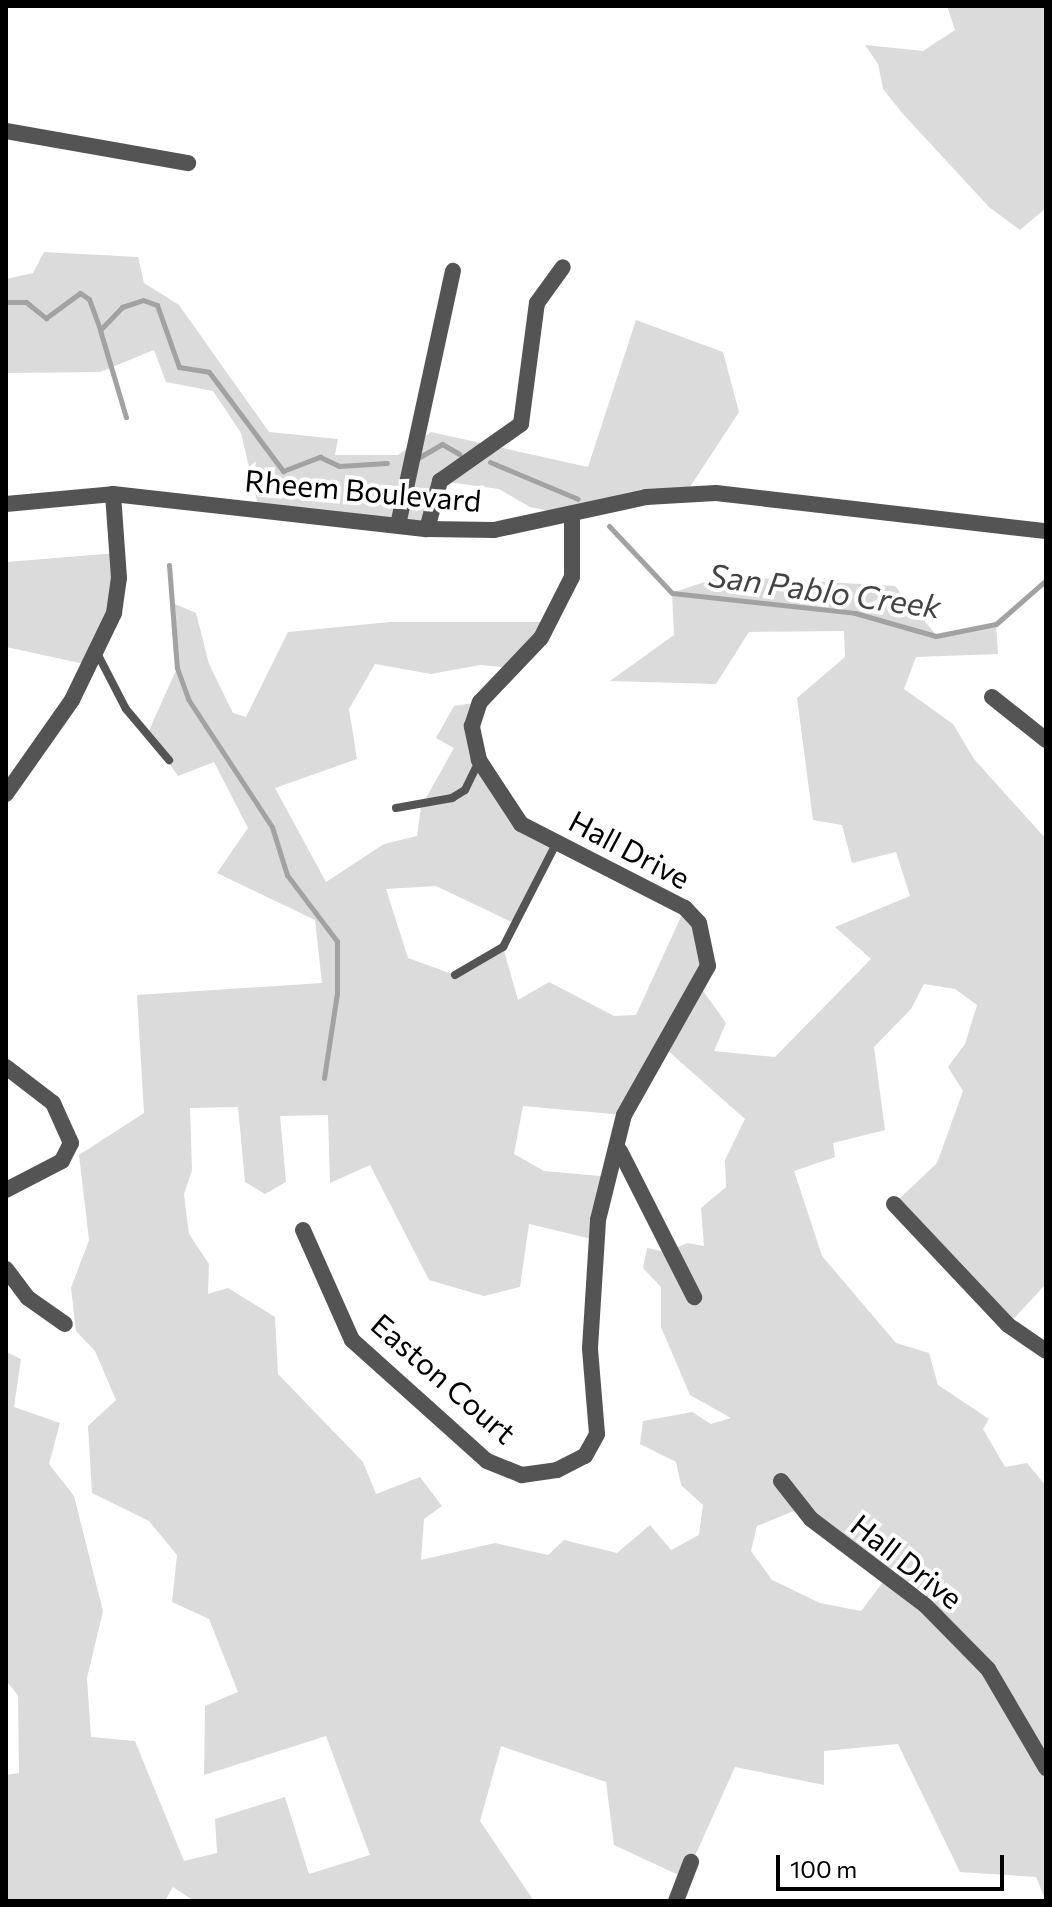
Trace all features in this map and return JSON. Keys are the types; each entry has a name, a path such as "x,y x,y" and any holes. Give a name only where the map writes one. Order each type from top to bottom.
{"street":[{"path":"6,131 188,163"},
{"path":"427,529 440,481 521,424 537,303 563,267"},
{"path":"398,525 453,271"},
{"name":"Rheem Boulevard","path":"6,504 113,494 427,529 494,530 572,516 646,497 716,493 1046,531"},
{"path":"6,794 72,700 114,613 119,578 113,494"},
{"name":"Hall Drive","path":"572,516 572,577 541,638 480,702 472,726 479,760 521,824 665,894 699,923 706,943 701,987 624,1115 620,1151"},
{"path":"992,697 1046,740"},
{"path":"6,1067 53,1103 71,1143 62,1161 6,1190"},
{"path":"620,1151 694,1297"},
{"name":"Easton Court","path":"303,1230 352,1340 487,1461 522,1475 557,1470 585,1456 597,1434 592,1285 598,1220 620,1151"},
{"path":"894,1204 1008,1325 1046,1351"},
{"path":"6,1269 28,1298 65,1324"},
{"name":"Hall Drive","path":"781,1481 811,1519 925,1605 988,1669 1046,1768"},
{"path":"676,1901 691,1862"}],"lane":[{"path":"95,651 126,709 169,760"},
{"path":"396,808 452,798 465,790 479,760"},
{"path":"455,975 503,947 557,841"}],"shaded area":[{"path":"947,6 1046,6 1046,208 1020,230 989,207 903,114 883,89 878,64 865,45 923,51 955,30"},
{"path":"44,252 138,257 144,283 179,305 269,432 338,439 335,455 398,455 431,432 588,467 636,320 723,352 739,412 686,493 572,516 530,507 499,489 440,481 427,529 259,510 241,433 213,391 166,382 154,350 100,372 6,373 6,279 33,273"},
{"path":"117,553 119,578 89,665 6,647 6,562"},
{"path":"722,576 895,586 937,636 996,624 998,654 916,657 904,689 953,724 974,759 1046,839 1046,1284 1008,1325 894,1204 937,1163 963,1091 948,1067 965,1044 977,1005 955,989 924,984 911,1009 874,1047 885,1130 833,1143 835,1157 794,1171 822,1256 896,1343 929,1353 938,1385 989,1419 983,1429 1005,1467 1027,1463 1046,1486 1046,1901 1036,1877 960,1872 898,1744 824,1751 824,1785 735,1767 685,1878 614,1845 606,1782 501,1746 480,1821 534,1901 194,1901 173,1887 165,1901 6,1901 6,1775 19,1773 18,1695 6,1681 6,1352 21,1359 14,1407 60,1423 49,1464 74,1496 103,1611 87,1678 91,1737 135,1741 184,1861 217,1853 215,1819 285,1797 309,1874 370,1855 326,1736 204,1775 205,1706 238,1692 209,1619 172,1602 177,1555 149,1521 92,1493 88,1426 116,1400 95,1351 76,1331 71,1288 89,1240 79,1155 144,1113 137,995 322,983 315,920 217,873 248,828 214,762 178,776 148,733 177,668 175,604 196,613 209,664 233,713 246,717 288,632 390,622 549,622 513,668 480,665 431,674 375,664 349,709 357,759 275,788 326,882 384,844 417,836 421,807 454,748 436,738 454,706 480,702 479,760 520,824 557,841 516,924 436,886 386,889 408,958 455,975 503,947 518,1000 549,982 614,1016 636,1015 685,908 699,923 701,988 726,1023 714,1051 775,1057 871,959 835,927 910,896 896,852 852,863 842,825 813,820 797,698 845,657 844,631 749,632 716,684 610,681 674,635 672,593","holes":["666,1049 745,1119 725,1160 726,1187 701,1208 704,1246 687,1243 667,1252 647,1248 643,1268 661,1287 661,1327 690,1395 731,1418 711,1424 692,1412 643,1421 640,1444 676,1462 681,1485 703,1505 699,1535 671,1550 650,1525 617,1553 564,1540 548,1555 495,1543 421,1560 424,1519 442,1506 420,1477 376,1494 363,1462 278,1374 275,1317 228,1288 208,1294 209,1264 189,1234 184,1194 192,1170 190,1108 238,1107 245,1182 265,1194 286,1182 280,1116 328,1115 330,1183 370,1165 429,1280 484,1296 520,1287 529,1224 596,1240 612,1177 544,1171 514,1154 523,1106 624,1115","801,1508 886,1578 861,1611 820,1603 772,1580 751,1551 757,1526"]}],"waterway":[{"name":"San Pablo Creek","path":"6,302 26,302 46,318 80,293 89,299 100,330 122,307 143,300 157,305 179,367 209,372 283,471 320,457 339,466 387,463"},
{"path":"100,330 126,417"},
{"name":"San Pablo Creek","path":"418,458 442,444 459,454"},
{"name":"San Pablo Creek","path":"490,462 578,499"},
{"name":"San Pablo Creek","path":"609,526 672,593 855,613 936,636 996,624 1046,580"},
{"path":"169,565 177,668 188,699 272,827 287,875 337,941 337,993 324,1078"}]}
